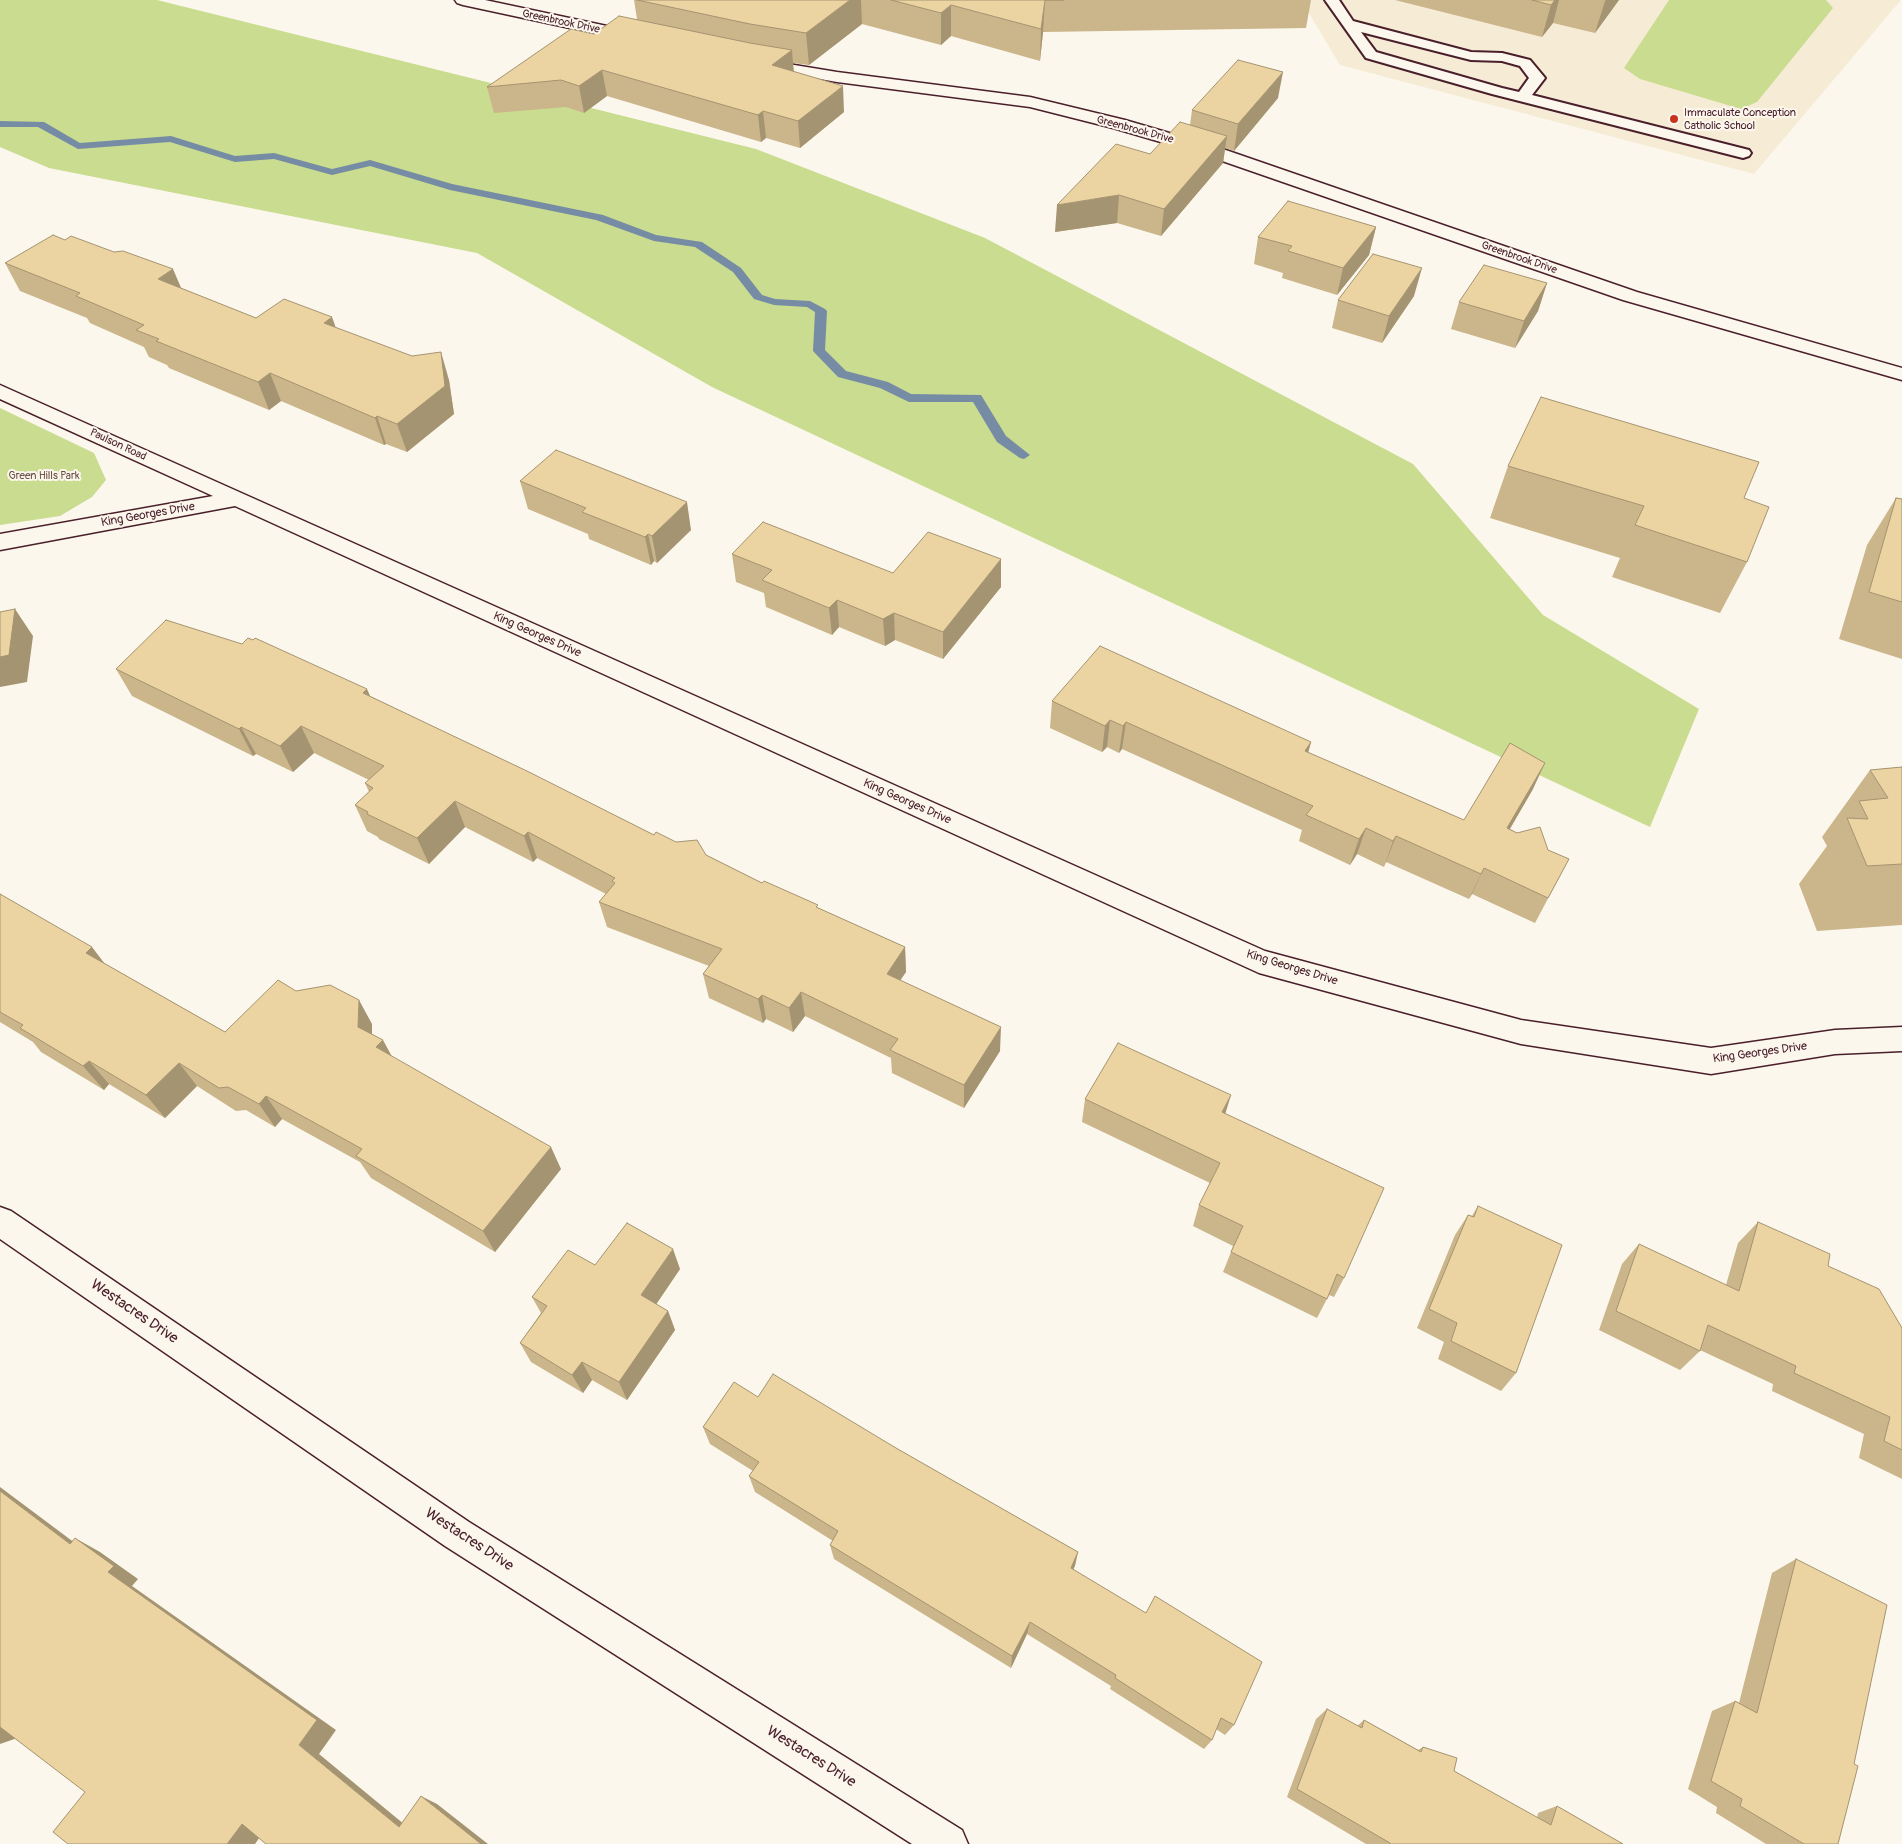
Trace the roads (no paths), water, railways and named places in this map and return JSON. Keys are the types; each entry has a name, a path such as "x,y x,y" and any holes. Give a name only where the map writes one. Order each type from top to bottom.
{"street":[{"name":"Greenbrook Drive","path":"463,0 655,41"},
{"name":"Greenbrook Drive","path":"743,60 838,77 1030,102 1119,124 1211,151 1630,296 1902,374"},
{"name":"Paulson Road","path":"0,391 236,499"},
{"name":"King Georges Drive","path":"0,542 236,499 1260,961 1521,1032 1711,1061 1835,1042 1902,1038"},
{"name":"King Georges Drive","path":"1835,1042 1902,1055"},
{"name":"Westacres Drive","path":"0,1221 457,1534 948,1844"}],"lane":[{"path":"1332,0 1371,55 1498,91 1524,96 1743,153"},
{"path":"1348,24 1472,56 1502,57 1525,63 1537,78 1524,96"}],"waterway":[{"path":"0,124 40,124 78,146 171,139 235,159 274,156 332,172 370,163 450,187 599,217 654,238 698,244 737,270 758,297 774,302 810,304 821,311 819,351 842,374 884,385 909,398 977,398 1001,439 1024,455"}],"place":[{"name":"Immaculate Conception Catholic School","path":"1674,119"}],"park label":[{"name":"Green Hills Park","path":"44,476"}]}
